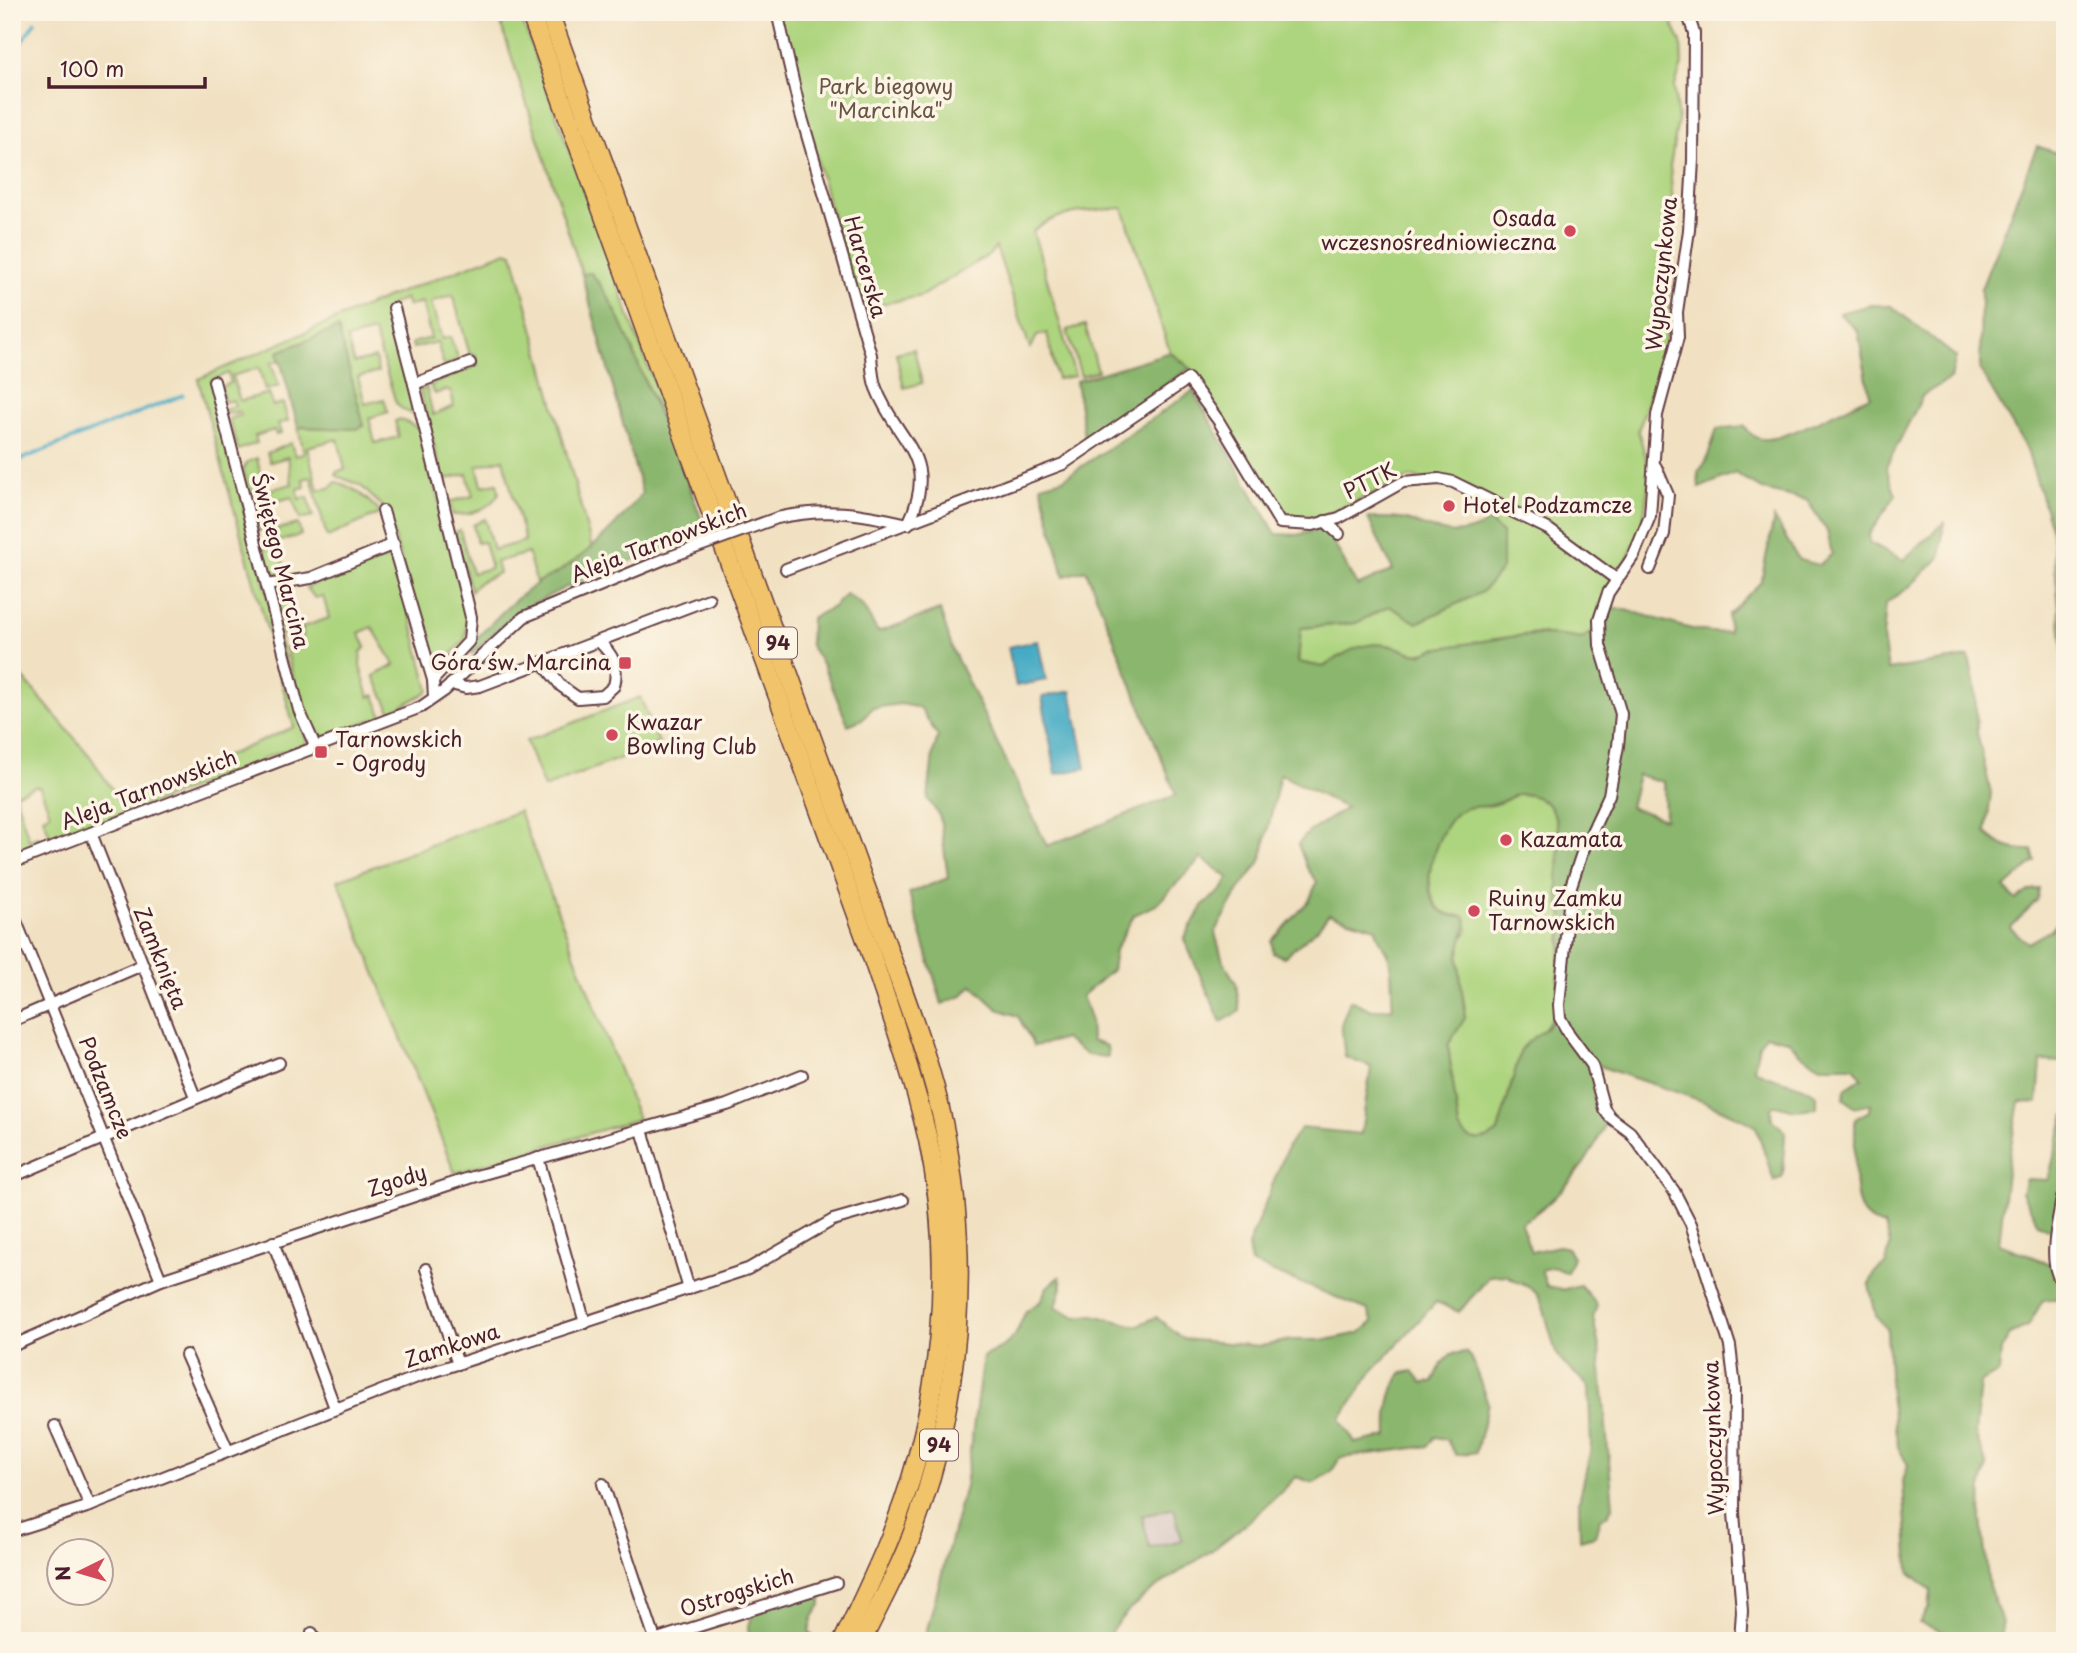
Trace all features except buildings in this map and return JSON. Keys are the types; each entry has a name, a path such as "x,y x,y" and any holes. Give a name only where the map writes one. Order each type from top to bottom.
{"main road":[{"name":"94","path":"530,12 869,948 910,1070 928,1142 937,1215 940,1285 936,1360 926,1422 895,1524 843,1641"},
{"name":"94","path":"549,12 881,927 929,1066 943,1122 958,1235 956,1359 946,1420 929,1482 909,1541 862,1641"}],"street":[{"name":"Harcerska","path":"777,12 800,111 871,355 875,385 916,456 920,479 918,499 908,524"},
{"name":"Wypoczynkowa","path":"1687,12 1694,42 1693,160 1689,230 1677,312 1678,337 1657,415 1650,516 1634,555 1616,579 1602,607 1599,632 1621,714 1618,746 1609,795 1582,853 1571,886 1559,1005 1565,1026 1592,1065 1604,1109 1609,1117 1630,1132 1674,1191 1691,1224 1730,1346 1735,1388 1734,1513 1742,1611 1740,1641"},
{"path":"394,308 471,617 469,640 433,680"},
{"path":"414,384 470,363"},
{"name":"PTTK","path":"908,524 1063,464 1188,379 1218,420 1280,523 1291,526 1325,521 1362,508 1403,482 1439,479 1453,482 1548,529 1616,579"},
{"name":"Świętego Marcina","path":"214,381 299,710 316,748"},
{"path":"1650,569 1664,534 1668,495 1655,464"},
{"name":"Aleja Tarnowskich","path":"12,863 421,706 451,684 524,617 667,558 777,518 832,510 908,524"},
{"path":"383,511 433,680 434,697"},
{"name":"PTTK","path":"1325,521 1339,534"},
{"path":"786,569 908,524"},
{"path":"267,585 311,578 394,544"},
{"path":"451,684 466,688 480,686 709,599"},
{"path":"542,662 561,686 578,698 603,696 614,686 617,668 610,651 598,641"},
{"name":"Zamknięta","path":"91,833 195,1097"},
{"name":"Podzamcze","path":"12,911 161,1280"},
{"path":"12,1021 142,965"},
{"path":"12,1177 279,1063"},
{"name":"Zgody","path":"12,1346 161,1280 538,1158 727,1105 802,1075"},
{"path":"642,1130 689,1289"},
{"path":"538,1158 585,1323"},
{"path":"2062,1198 2055,1235 2055,1259 2060,1282 2065,1287"},
{"name":"Zamkowa","path":"12,1531 90,1506 335,1408 458,1364 748,1269 833,1220 904,1200"},
{"path":"273,1242 335,1408"},
{"path":"426,1269 458,1364"},
{"path":"186,1355 228,1451"},
{"path":"55,1426 90,1506"},
{"path":"603,1485 653,1640"},
{"name":"Ostrogskich","path":"653,1640 836,1583"}],"shaded area":[{"path":"1174,1508 1182,1540 1150,1548 1142,1516"}],"green space":[{"path":"497,12 519,12 693,491 633,353 591,274 582,274"},
{"name":"Park biegowy \"Marcinka\"","path":"777,12 1681,12 1673,26 1681,42 1682,65 1674,88 1678,120 1670,166 1675,232 1664,354 1638,431 1650,471 1643,524 1627,560 1615,571 1609,569 1467,486 1410,477 1314,520 1286,519 1268,499 1232,432 1190,368 1170,352 1123,208 1064,215 1033,231 1075,376 1057,379 1047,333 1037,336 1030,348 996,247 989,255 921,296 857,309"},
{"path":"2037,146 2065,156 2065,675 2052,531 2027,450 1980,370 1981,289"},
{"path":"507,251 513,253 592,548 557,573 536,583 528,553 496,562 499,573 479,582 471,591 455,532 460,530 472,573 491,568 484,542 477,543 473,525 485,519 493,550 525,541 503,459 477,466 482,486 497,483 499,493 491,503 473,512 453,515 449,502 473,496 467,474 443,480 420,390 426,387 433,415 454,406 451,391 435,394 430,385 478,365 475,354 470,355 453,295 431,302 442,339 450,337 459,360 444,366 437,342 413,348 412,343 431,338 422,302 408,306 405,298 389,306 418,416 403,410 396,403 374,332 347,339 354,363 375,358 378,372 358,377 365,404 384,399 388,412 369,418 375,443 399,437 395,421 400,419 420,429 468,612 465,640 437,669 433,668 386,510 360,485 337,476 336,472 345,469 338,439 307,447 318,490 330,488 336,482 343,484 361,494 381,513 327,537 311,477 303,479 305,487 297,489 299,499 308,497 313,516 300,519 292,497 267,504 275,530 298,524 301,535 277,542 287,574 271,574 264,548 274,544 269,528 259,531 254,510 264,508 259,490 249,492 243,470 247,462 257,458 264,491 292,484 288,457 270,462 267,453 291,443 295,456 304,453 298,427 356,429 364,426 338,328 278,352 280,360 271,363 279,386 265,390 259,368 232,376 240,401 269,393 273,406 283,403 288,421 278,424 281,433 276,435 274,430 255,436 257,443 238,450 229,419 241,415 239,411 228,414 226,409 235,406 233,400 225,402 220,387 231,383 228,373 211,380 307,744 274,754 257,764 52,841 43,817 50,813 40,787 35,786 15,794 29,840 38,837 40,845 12,856 12,665 90,756 117,797 129,798 294,727 198,379 388,297"},
{"path":"591,273 610,301 626,333 688,482 706,534 606,570 557,591 512,618 472,654 469,647 492,622 536,584 572,563 594,545 642,493 582,274"},
{"path":"1871,305 1891,306 1956,357 1951,378 1923,395 1886,467 1896,495 1869,534 1870,543 1903,560 1944,523 1940,557 1908,588 1886,603 1883,638 1888,670 1969,657 1975,688 1977,733 1991,793 1986,833 2007,847 2032,850 2035,861 2005,888 2016,900 2030,890 2039,889 2037,900 2010,928 2028,943 2051,930 2065,915 2065,1062 2041,1061 2038,1103 2019,1102 2008,1162 1999,1244 2056,1266 2058,1234 2038,1224 2022,1192 2026,1179 2048,1180 2065,1114 2065,1263 2059,1277 2065,1292 2055,1299 2043,1300 2028,1326 2010,1334 2001,1350 1999,1372 1980,1383 1975,1433 1987,1465 1982,1485 1981,1519 1989,1586 2002,1623 2002,1641 1969,1641 1919,1623 1929,1608 1931,1590 1909,1572 1903,1481 1908,1465 1898,1447 1890,1396 1887,1330 1876,1315 1869,1285 1875,1272 1886,1264 1890,1245 1885,1226 1869,1220 1864,1215 1856,1192 1855,1119 1869,1111 1870,1104 1856,1107 1844,1099 1845,1089 1862,1078 1854,1066 1821,1066 1799,1053 1788,1040 1766,1035 1759,1044 1754,1069 1801,1086 1817,1095 1817,1108 1794,1110 1776,1105 1771,1108 1772,1120 1785,1131 1783,1177 1774,1181 1756,1127 1696,1099 1590,1062 1608,1116 1602,1132 1574,1177 1549,1202 1521,1223 1531,1252 1559,1246 1567,1248 1573,1257 1567,1273 1553,1267 1541,1270 1547,1287 1562,1290 1580,1285 1597,1305 1593,1318 1599,1347 1613,1506 1607,1515 1600,1519 1595,1536 1580,1540 1579,1501 1591,1448 1589,1388 1559,1357 1542,1304 1535,1292 1507,1275 1490,1276 1459,1312 1436,1302 1372,1372 1340,1419 1355,1443 1388,1436 1389,1403 1401,1373 1413,1371 1423,1383 1433,1382 1441,1365 1451,1354 1466,1352 1471,1357 1488,1403 1476,1452 1456,1455 1446,1439 1435,1437 1428,1446 1340,1458 1331,1472 1314,1483 1296,1477 1225,1540 1141,1599 1105,1641 924,1641 965,1486 983,1357 1004,1346 1015,1336 1026,1311 1040,1302 1047,1287 1060,1277 1062,1287 1056,1307 1076,1317 1093,1315 1136,1326 1156,1317 1183,1339 1261,1346 1291,1340 1326,1340 1360,1333 1373,1322 1368,1310 1251,1263 1248,1246 1288,1146 1301,1128 1361,1134 1371,1067 1345,1057 1341,1025 1350,1000 1372,1010 1393,1008 1391,970 1389,958 1376,928 1329,914 1317,929 1284,957 1273,953 1272,941 1309,901 1317,882 1307,868 1298,844 1309,832 1346,808 1280,774 1261,861 1241,887 1215,933 1223,961 1236,983 1240,1011 1221,1022 1184,939 1203,905 1222,890 1229,878 1201,858 1156,905 1134,915 1115,950 1112,970 1082,996 1090,1018 1091,1041 1107,1046 1108,1057 1087,1055 1064,1039 1034,1046 1018,1016 998,1009 972,985 962,996 942,1004 909,893 948,878 940,817 928,799 933,753 938,736 920,708 901,704 872,708 863,719 848,725 823,665 810,645 811,618 833,607 846,594 862,605 878,632 940,610 953,651 1047,846 1176,795 1086,570 1064,576 1041,485 1063,479 1193,391 1276,534 1297,535 1326,528 1357,586 1393,570 1368,518 1401,519 1456,533 1466,532 1489,522 1502,533 1502,569 1482,592 1417,623 1389,606 1356,623 1301,628 1298,662 1323,667 1360,647 1377,644 1420,653 1525,635 1582,639 1598,627 1603,606 1635,612 1683,627 1729,632 1728,615 1761,582 1774,518 1799,560 1819,565 1832,554 1827,531 1807,500 1763,490 1735,473 1699,488 1698,472 1706,462 1717,429 1744,426 1757,437 1772,438 1800,429 1870,396 1858,331 1839,313","holes":["1638,775 1664,782 1665,819 1630,807","1517,794 1538,797 1550,807 1557,822 1559,900 1563,916 1562,955 1558,1001 1552,1020 1521,1050 1498,1132 1477,1140 1467,1137 1459,1128 1448,1045 1465,1018 1458,955 1467,923 1464,916 1447,913 1436,905 1430,891 1430,875 1439,840 1456,814 1469,808 1495,804","1174,1508 1182,1540 1150,1548 1142,1516"]},
{"path":"1085,325 1098,371 1081,376 1067,330"},
{"path":"338,328 364,426 356,429 298,427 278,352"},
{"path":"914,349 922,383 904,388 896,353"},
{"path":"1170,352 1190,368 1085,443 1076,381"},
{"path":"1502,506 1548,529 1618,584 1610,606 1603,606 1598,627 1582,639 1536,633 1420,653 1393,646 1369,645 1353,650 1323,667 1298,662 1301,628 1356,623 1389,606 1502,534 1489,522"},
{"path":"395,555 429,691 391,712 374,676 395,665 372,627 359,633 366,647 361,652 360,666 369,697 375,695 382,716 320,739 313,732 302,710 286,647 302,641 303,627 329,618 323,596 315,598 306,588 333,574 335,578"},
{"path":"287,592 293,625 300,624 302,634 283,638 274,596"},
{"path":"640,697 659,743 544,788 526,741"},
{"path":"1517,794 1538,797 1550,807 1557,822 1559,900 1563,916 1556,1011 1542,1032 1521,1050 1498,1132 1483,1140 1477,1140 1467,1137 1459,1128 1448,1045 1458,1029 1465,1008 1457,966 1461,941 1468,930 1464,916 1447,913 1436,904 1430,889 1430,872 1440,836 1460,810 1472,806 1488,806"},
{"path":"519,811 638,1119 455,1173 338,880"},
{"path":"821,1589 821,1605 813,1617 809,1632 819,1641 756,1641 750,1637 749,1625 755,1609"}],"water":[{"path":"1038,641 1046,680 1016,686 1008,647"},
{"path":"1071,691 1086,768 1056,774 1042,697"}],"waterway":[{"path":"12,57 35,22"},
{"path":"12,463 183,395"}],"place":[{"name":"Osada wczesnośredniowieczna","path":"1570,231"},
{"name":"Hotel Podzamcze","path":"1449,506"},
{"name":"Góra św. Marcina","path":"625,663"},
{"name":"Kwazar Bowling Club","path":"612,735"},
{"name":"Tarnowskich - Ogrody","path":"321,752"},
{"name":"Kazamata","path":"1506,840"},
{"name":"Ruiny Zamku Tarnowskich","path":"1474,911"}]}
